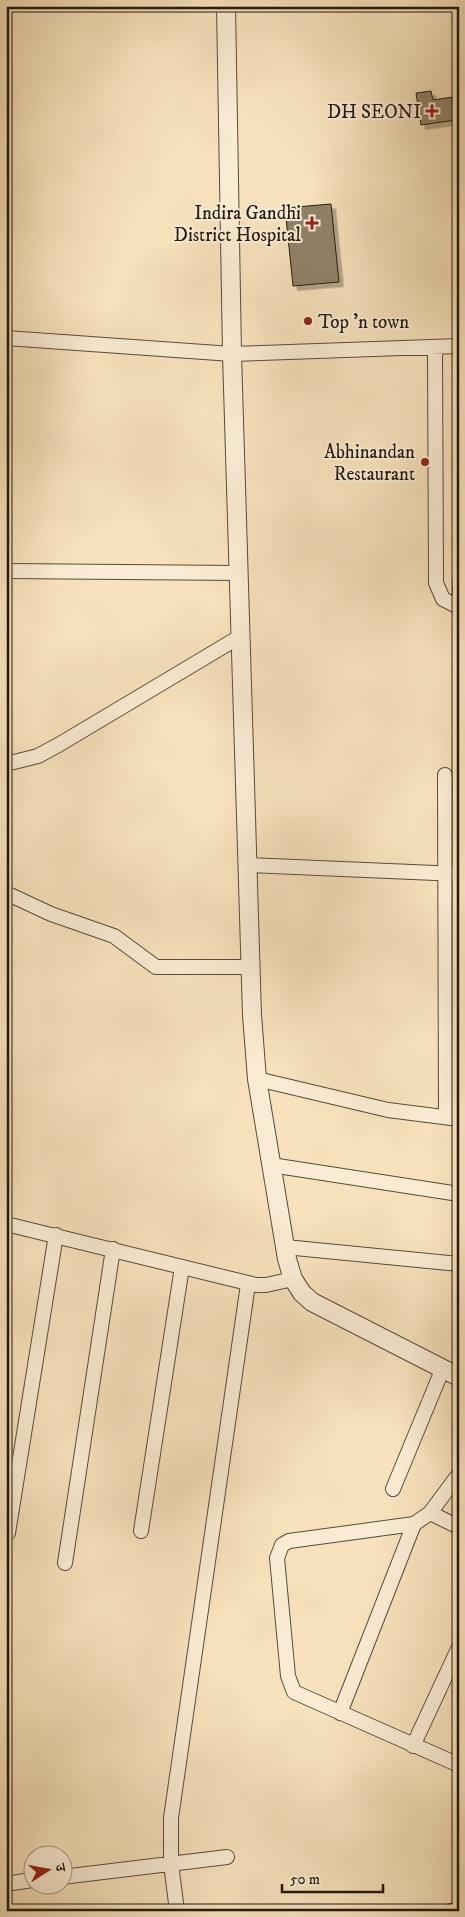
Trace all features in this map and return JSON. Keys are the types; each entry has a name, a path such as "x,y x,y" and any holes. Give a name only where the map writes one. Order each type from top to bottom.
{"street":[{"path":"226,6 232,354 250,967 257,1079 271,1165 285,1247 293,1279 302,1293 312,1302 459,1377"},
{"path":"6,338 232,354 459,346"},
{"path":"435,348 436,582 443,599 459,607"},
{"path":"6,571 239,573"},
{"path":"6,764 38,756 241,636"},
{"path":"257,1079 388,1110 452,1118 452,874 445,775"},
{"path":"247,865 452,874"},
{"path":"6,893 51,914 114,936 156,967 250,967"},
{"path":"271,1165 459,1194"},
{"path":"6,1224 248,1284 266,1286 293,1279"},
{"path":"8,1533 56,1235"},
{"path":"285,1247 459,1264"},
{"path":"65,1563 113,1249"},
{"path":"141,1531 182,1267"},
{"path":"177,1911 169,1836 248,1284"},
{"path":"393,1489 443,1368"},
{"path":"459,1474 430,1514 414,1524 302,1538 282,1545 278,1552 290,1685 294,1692 340,1714 459,1765"},
{"path":"430,1514 459,1527"},
{"path":"340,1714 414,1524"},
{"path":"413,1746 459,1648"},
{"path":"72,1876 227,1857"},
{"path":"6,1884 22,1882"},
{"path":"451,1911 459,1910"}],"building":[{"path":"431,91 433,100 452,97 453,102 459,101 459,116 455,116 456,120 421,125 416,93"},
{"path":"331,204 339,282 293,286 285,208"},
{"path":"453,579 459,580 459,603 452,603"}],"place":[{"name":"DH SEONI","path":"432,111"},
{"name":"Indira Gandhi District Hospital","path":"312,223"},
{"name":"Top 'n town","path":"308,321"},
{"name":"Abhinandan Restaurant","path":"425,462"}]}
